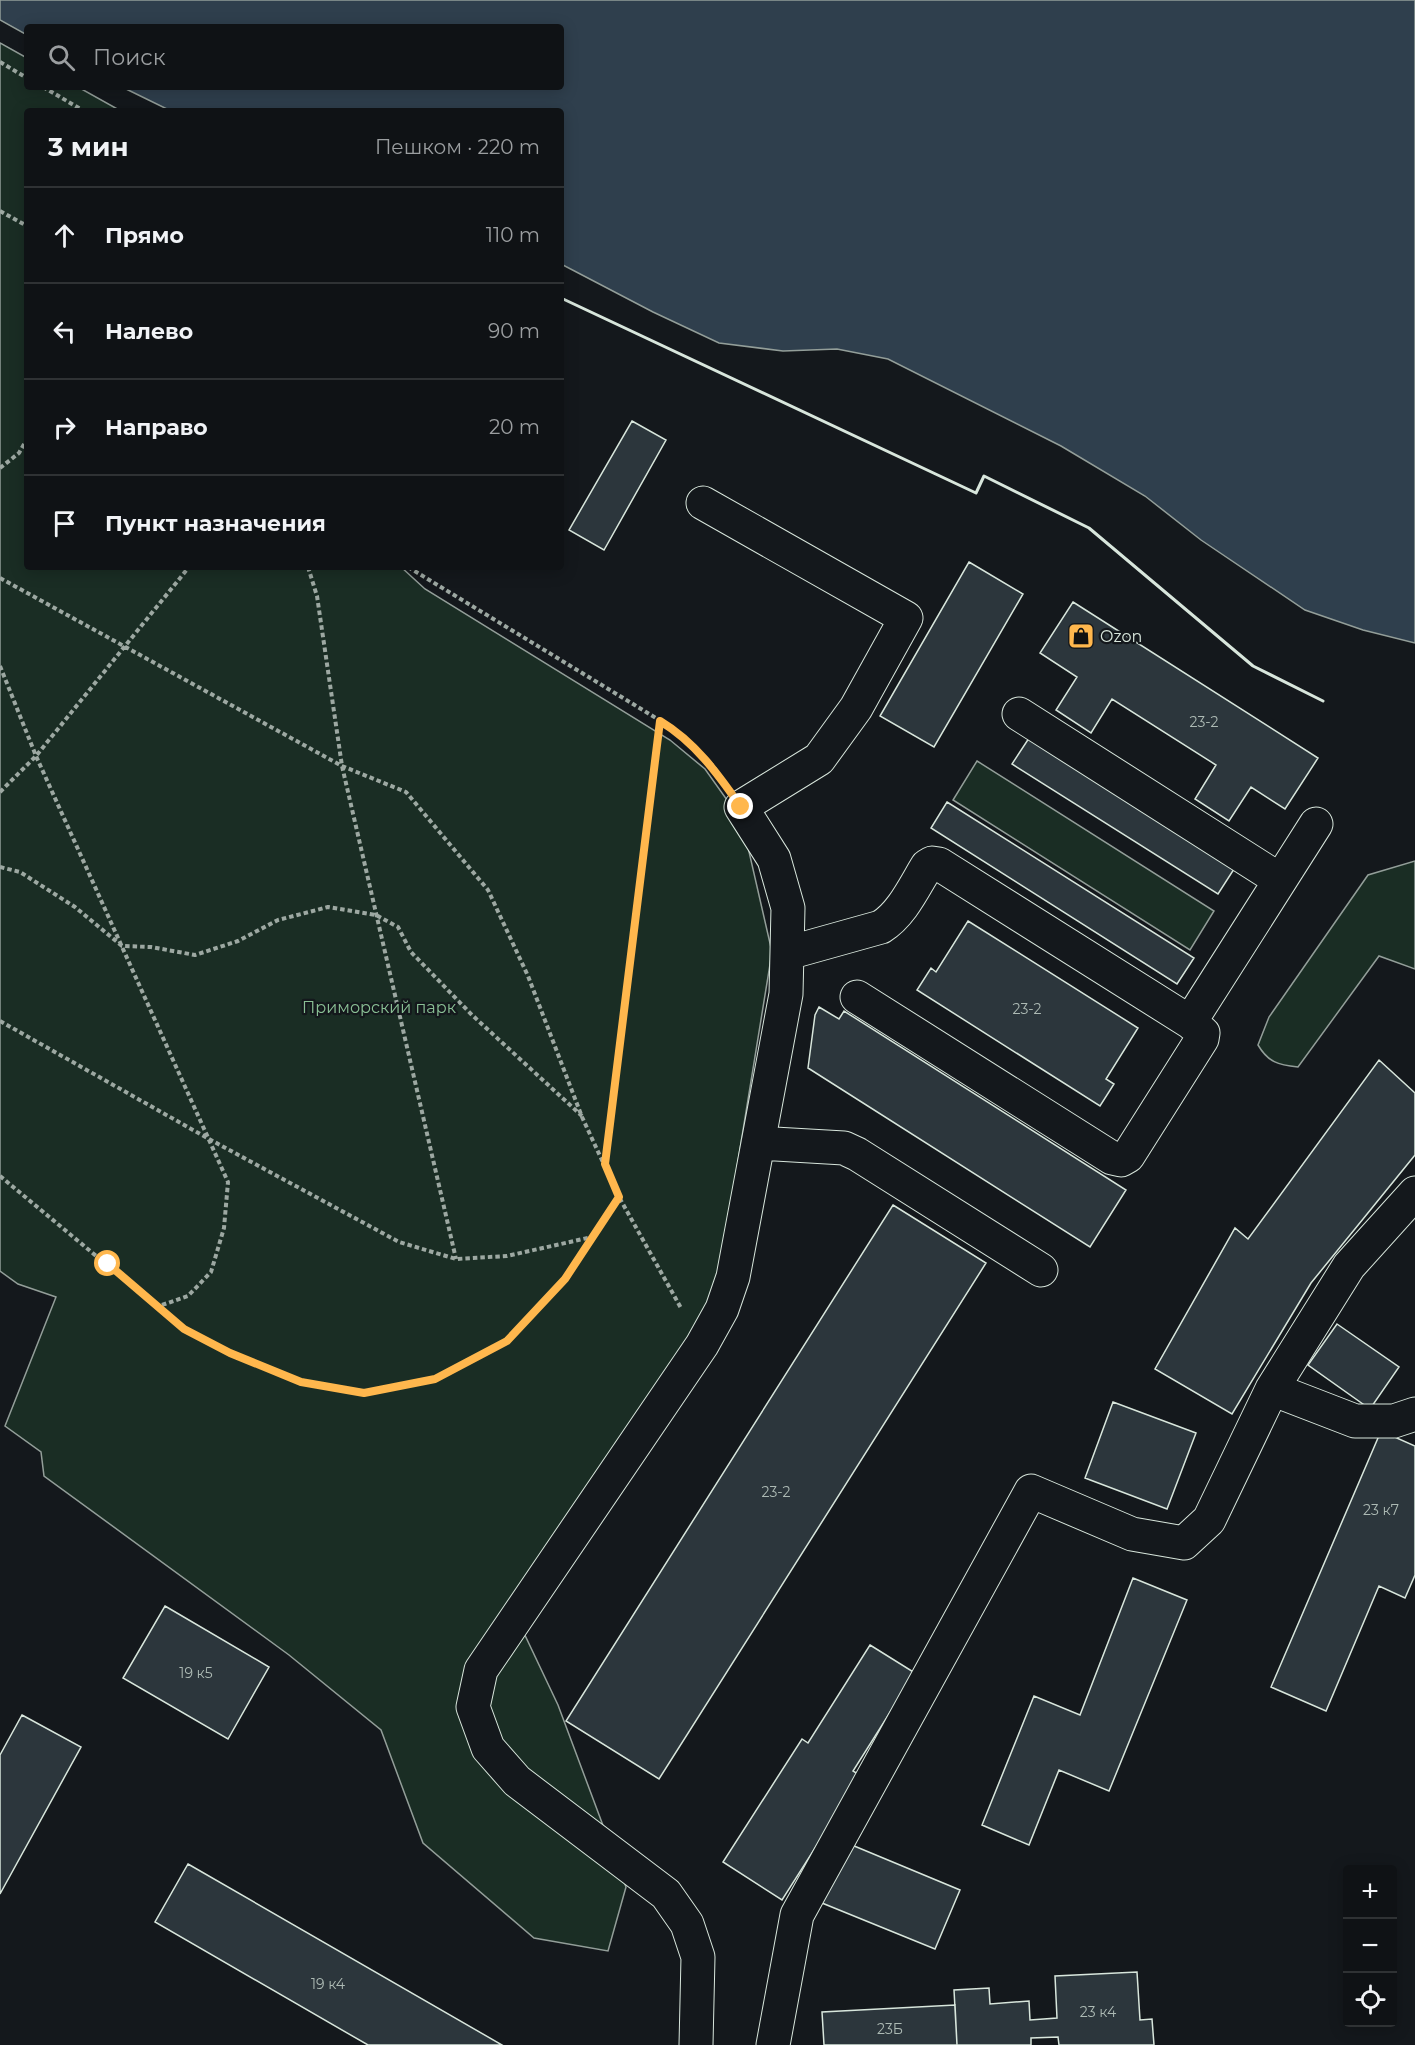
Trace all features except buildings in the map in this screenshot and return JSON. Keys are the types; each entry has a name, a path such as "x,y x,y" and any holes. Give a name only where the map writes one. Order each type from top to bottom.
{"lane":[{"path":"696,2045 698,1957 687,1924 666,1894 517,1781 488,1748 473,1707 481,1670 702,1345 722,1309 733,1277 786,994 788,953 788,908 774,859 741,807 819,759 856,708 906,618 703,503"},
{"path":"1018,714 1280,880"},
{"path":"1190,1022 1316,824"},
{"path":"788,953 881,927 897,914 927,867 932,863 939,864 1190,1022 1203,1033 1202,1039 1128,1156 1121,1160 1112,1158 857,997"},
{"path":"758,1143 844,1148 1041,1270"},
{"path":"773,2045 797,1915 1031,1491 1132,1534 1184,1543 1209,1520 1272,1389 1349,1266 1415,1192"},
{"path":"1272,1389 1355,1421 1394,1421 1415,1414"}],"path":[{"path":"0,62 24,76"},
{"path":"48,90 79,108"},
{"path":"0,211 24,224"},
{"path":"0,468 19,453 24,444"},
{"path":"0,792 36,756 187,570"},
{"path":"309,570 317,596 342,766 456,1259"},
{"path":"413,570 674,729 713,766 741,807"},
{"path":"0,578 342,766 406,792 488,890 528,976 582,1117 619,1197 702,1345"},
{"path":"0,666 36,756 228,1182 224,1228 211,1272 188,1296 158,1307"},
{"path":"605,1164 660,721"},
{"path":"0,867 20,872 75,907 122,946 151,947 195,956 238,941 278,920 328,907 376,915 398,927 411,952 441,983 472,1015 582,1117"},
{"path":"0,1021 209,1139 399,1242 456,1259 507,1256 593,1237"},
{"path":"0,1176 184,1329 230,1353 301,1382 364,1393 435,1379 507,1341 565,1279 619,1197"}],"green space":[{"name":"Приморский парк","path":"0,43 24,56 24,90 83,90 116,108 24,108 24,570 404,570 425,589 670,740 705,769 742,821 772,952 719,1278 702,1315 514,1612 558,1705 626,1887 608,1951 534,1938 423,1843 381,1730 289,1655 44,1476 41,1452 5,1426 56,1297 18,1284 0,1271"},
{"path":"977,761 1214,911 1190,950 953,800"},
{"path":"1415,861 1415,969 1379,956 1298,1067 1279,1064 1270,1059 1258,1045 1269,1017 1368,875"}],"water":[{"path":"0,0 1415,0 1415,643 1363,630 1305,610 1201,540 1145,496 1061,446 888,359 837,349 783,351 719,343 564,266 564,108 165,108 128,90 564,90 564,24 24,24 24,33 0,20"}],"wall":[{"path":"564,299 976,493 984,476 1089,528 1253,666 1323,701"}],"place":[{"name":"Ozon","path":"1081,636"}],"route":[{"path":"108,1264 184,1329 230,1353 301,1382 364,1393 435,1379 507,1341 565,1279 619,1197 605,1164 660,721 674,729 713,766 741,807"}]}
